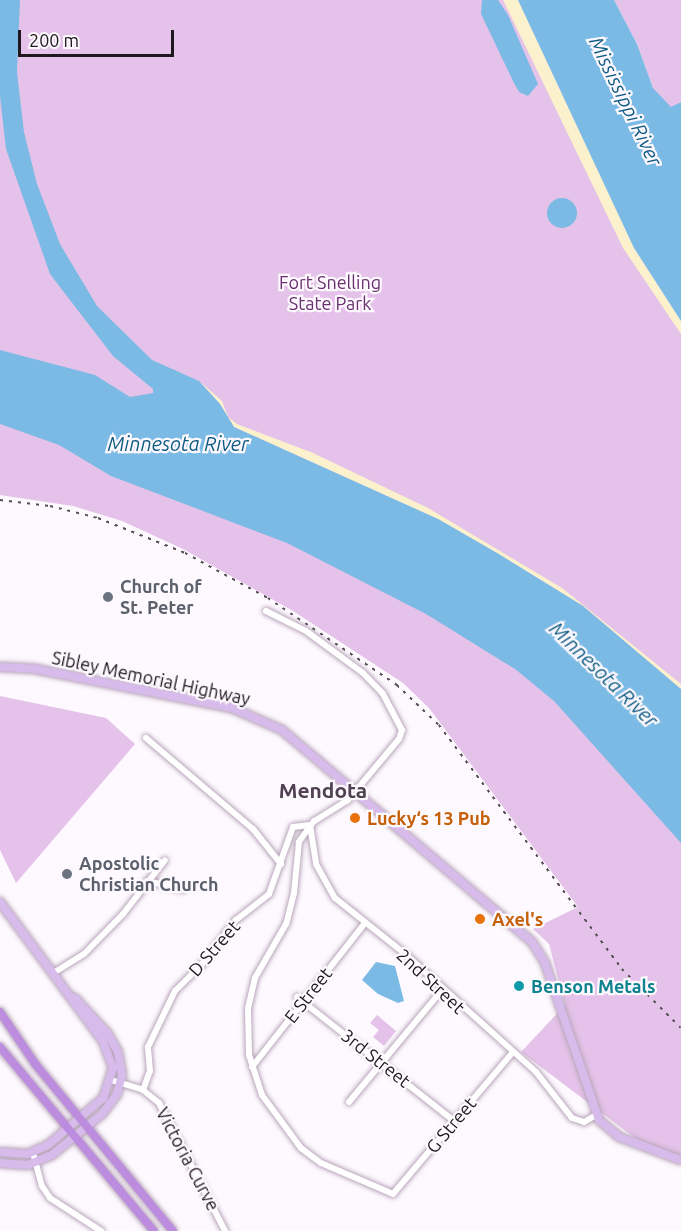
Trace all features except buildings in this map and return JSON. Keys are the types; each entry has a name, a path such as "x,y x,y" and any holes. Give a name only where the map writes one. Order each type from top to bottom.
{"highway":[{"path":"0,1012 87,1128 173,1231"},
{"path":"0,1047 154,1231"}],"main road":[{"name":"Sibley Memorial Highway","path":"0,667 35,669 249,712 282,730 536,947 596,1115 620,1137 681,1160"},
{"path":"0,902 74,997 115,1045 121,1064 120,1083 109,1106 87,1128 35,1163 0,1163"},
{"path":"0,1152 33,1153 80,1119 103,1098 111,1080 110,1052 74,997"}],"street":[{"name":"D Street","path":"143,1090 150,1071 148,1047 175,991 202,964 236,920 269,894 281,864 287,835 293,827 310,825 355,791 399,739 400,721 383,694 363,673 306,631 267,611"},
{"path":"146,738 253,829 281,864"},
{"path":"252,1067 247,1030 252,990 286,924 294,893 299,842 310,825"},
{"name":"2nd Street","path":"310,825 322,882 364,924 404,953 442,990 546,1081 569,1115 580,1122 596,1115"},
{"path":"55,972 84,954 123,914 165,860"},
{"path":"147,881 183,889"},
{"name":"E Street","path":"252,1067 300,999 364,924"},
{"path":"350,1102 442,990"},
{"name":"3rd Street","path":"300,999 454,1121"},
{"name":"G Street","path":"252,1067 262,1095 302,1148 321,1163 387,1194 398,1192 513,1052"},
{"name":"Victoria Curve","path":"111,1080 143,1090 163,1108 225,1231"},
{"path":"33,1153 50,1198 101,1231"}],"green space":[{"name":"Fort Snelling State Park","path":"0,0 518,0 634,248 681,321 681,1159 635,1138 521,1052 565,1005 549,944 533,929 578,907 429,708 403,683 293,611 183,549 122,521 73,506 0,495"},
{"path":"614,0 681,0 681,102 671,108 653,88 637,44"},
{"path":"0,696 106,718 135,744 16,883 0,850"},
{"path":"377,1015 396,1031 384,1046 373,1037 379,1030 370,1023"}],"sand":[{"path":"503,0 518,0 634,248 681,321 681,334 623,248"},
{"path":"199,381 222,401 228,417 237,424 313,453 428,508 562,588 681,684 681,689 583,606 497,553 438,519 234,427 220,404"}],"water":[{"name":"Minnesota River","path":"0,0 20,0 17,72 24,132 37,184 60,244 97,306 152,360 199,381 220,404 234,427 438,519 497,553 583,606 681,689 681,843 554,701 515,669 426,614 287,543 111,476 59,445 0,424 0,350 95,375 130,397 153,393 153,389 113,356 50,274 6,149 0,96"},
{"path":"482,0 498,0 508,15 538,84 528,96 519,92 514,83 481,14"},
{"name":"Mississippi River","path":"518,0 614,0 637,44 653,88 671,107 681,102 681,321 634,248"},
{"path":"562,198 573,202 577,213 573,224 562,228 551,224 547,213 551,202"},
{"path":"376,962 395,966 404,1001 398,1003 378,994 362,980"}],"railway":[{"path":"0,500 50,506 98,518 185,553 268,598 397,685 439,725 622,969 681,1028"}],"place":[{"name":"Church of St. Peter","path":"108,597"},
{"name":"Lucky‘s 13 Pub","path":"355,818"},
{"name":"Apostolic Christian Church","path":"67,874"},
{"name":"Axel's","path":"480,919"},
{"name":"Benson Metals","path":"519,986"}],"district":[{"name":"Mendota","path":"323,790"}]}
